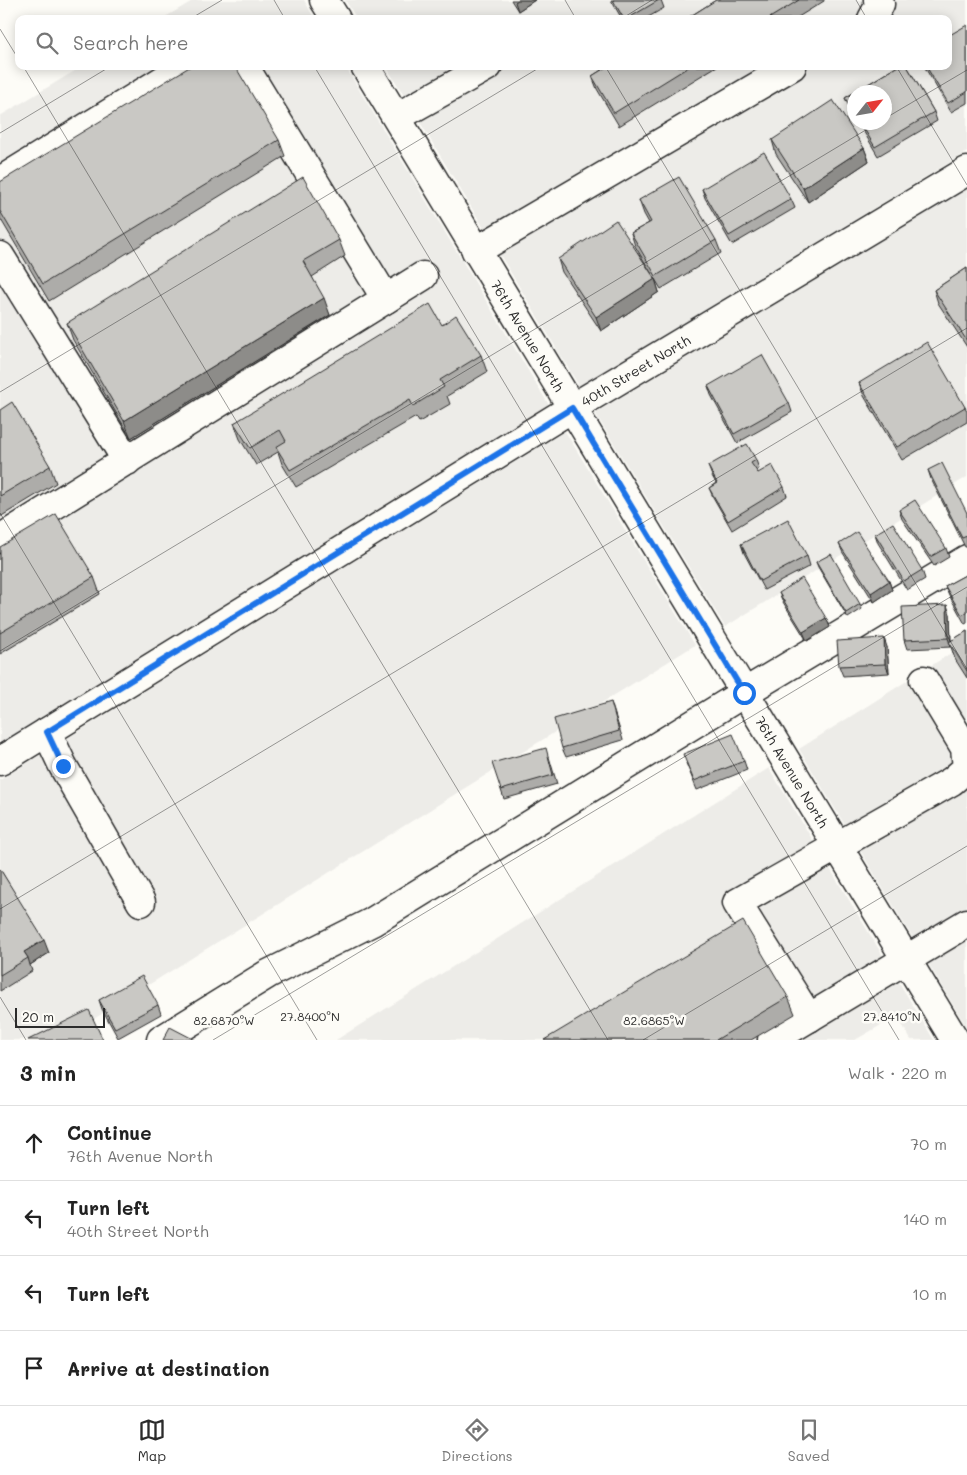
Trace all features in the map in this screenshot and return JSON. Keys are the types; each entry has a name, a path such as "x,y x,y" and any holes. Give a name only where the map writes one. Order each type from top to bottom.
{"street":[{"path":"324,0 333,15"},
{"path":"874,15 880,4 878,0"},
{"path":"0,180 179,70"},
{"path":"246,70 386,300"},
{"name":"76th Avenue North","path":"368,70 954,1040"},
{"path":"397,117 481,70"},
{"path":"476,251 785,70"},
{"name":"40th Street North","path":"0,761 572,408 967,170"},
{"path":"0,256 127,460"},
{"path":"0,540 423,276"},
{"path":"161,1040 268,974 372,922 744,693 967,559"},
{"path":"809,1018 737,903 952,781 967,768 965,748 924,680"},
{"path":"47,732 63,766 141,902"},
{"path":"772,1040 967,922"}],"shaded area":[{"path":"194,0 304,0 313,15 169,15"},
{"path":"345,0 967,0 967,152 579,386 388,70 952,70 952,15 354,15"},
{"path":"76,70 347,70 549,405 0,743 0,116"},
{"path":"967,189 967,477 725,627 595,413"},
{"path":"565,431 695,645 60,1040 0,1040 0,780"},
{"path":"967,643 967,1028 799,749"},
{"path":"769,768 934,1040 911,1040 897,1016 855,1040 336,1040"}],"building":[{"path":"613,0 659,0 634,15 622,15"},
{"path":"716,0 799,0 775,15 692,15"},
{"path":"967,25 967,92 948,103 928,70 952,70 952,34"},
{"path":"184,70 237,70 279,140 43,284 0,211 0,182"},
{"path":"602,70 684,70 614,113 592,76"},
{"path":"891,70 909,70 934,112 875,147 865,130 892,130 892,85 867,85"},
{"path":"833,100 847,122 847,130 852,130 864,148 803,188 772,140"},
{"path":"764,152 791,199 729,236 702,189"},
{"path":"303,177 339,240 303,261 324,298 124,421 67,323"},
{"path":"679,177 716,240 656,276 631,233 651,222 639,200"},
{"path":"616,220 655,279 596,317 558,259"},
{"path":"967,268 967,341 934,290"},
{"path":"430,304 442,325 456,315 481,355 440,380 444,387 413,406 410,400 290,470 276,447 286,441 280,430 250,448 234,423"},
{"path":"927,342 965,407 897,447 859,383"},
{"path":"762,355 789,403 734,434 708,386"},
{"path":"12,402 50,466 0,496 0,410"},
{"path":"747,444 756,460 751,463 758,473 772,465 784,487 728,521 709,488 717,483 708,466"},
{"path":"942,463 967,513 967,536 962,538 928,470"},
{"path":"915,500 946,548 930,557 899,510"},
{"path":"56,514 94,577 0,633 0,547"},
{"path":"788,519 807,556 760,581 741,544"},
{"path":"893,523 922,570 904,581 875,534"},
{"path":"857,532 889,581 871,593 839,544"},
{"path":"831,554 860,604 846,613 816,562"},
{"path":"967,574 967,612 962,615 945,586"},
{"path":"802,578 826,618 803,632 779,593"},
{"path":"947,605 948,638 904,640 902,607"},
{"path":"967,631 967,671 949,642"},
{"path":"884,638 885,664 839,666 837,641"},
{"path":"611,702 619,731 562,748 554,719"},
{"path":"733,734 744,761 694,781 683,754"},
{"path":"546,748 553,775 501,790 492,763"},
{"path":"0,869 44,940 24,952 28,958 0,975"},
{"path":"743,921 788,997 716,1040 544,1040"},
{"path":"142,976 158,1005 115,1028 99,1000"},
{"path":"89,1010 103,1040 28,1040"},
{"path":"170,1027 195,1040 163,1040"}],"route":[{"path":"63,766 47,732 572,408 744,693"}]}
